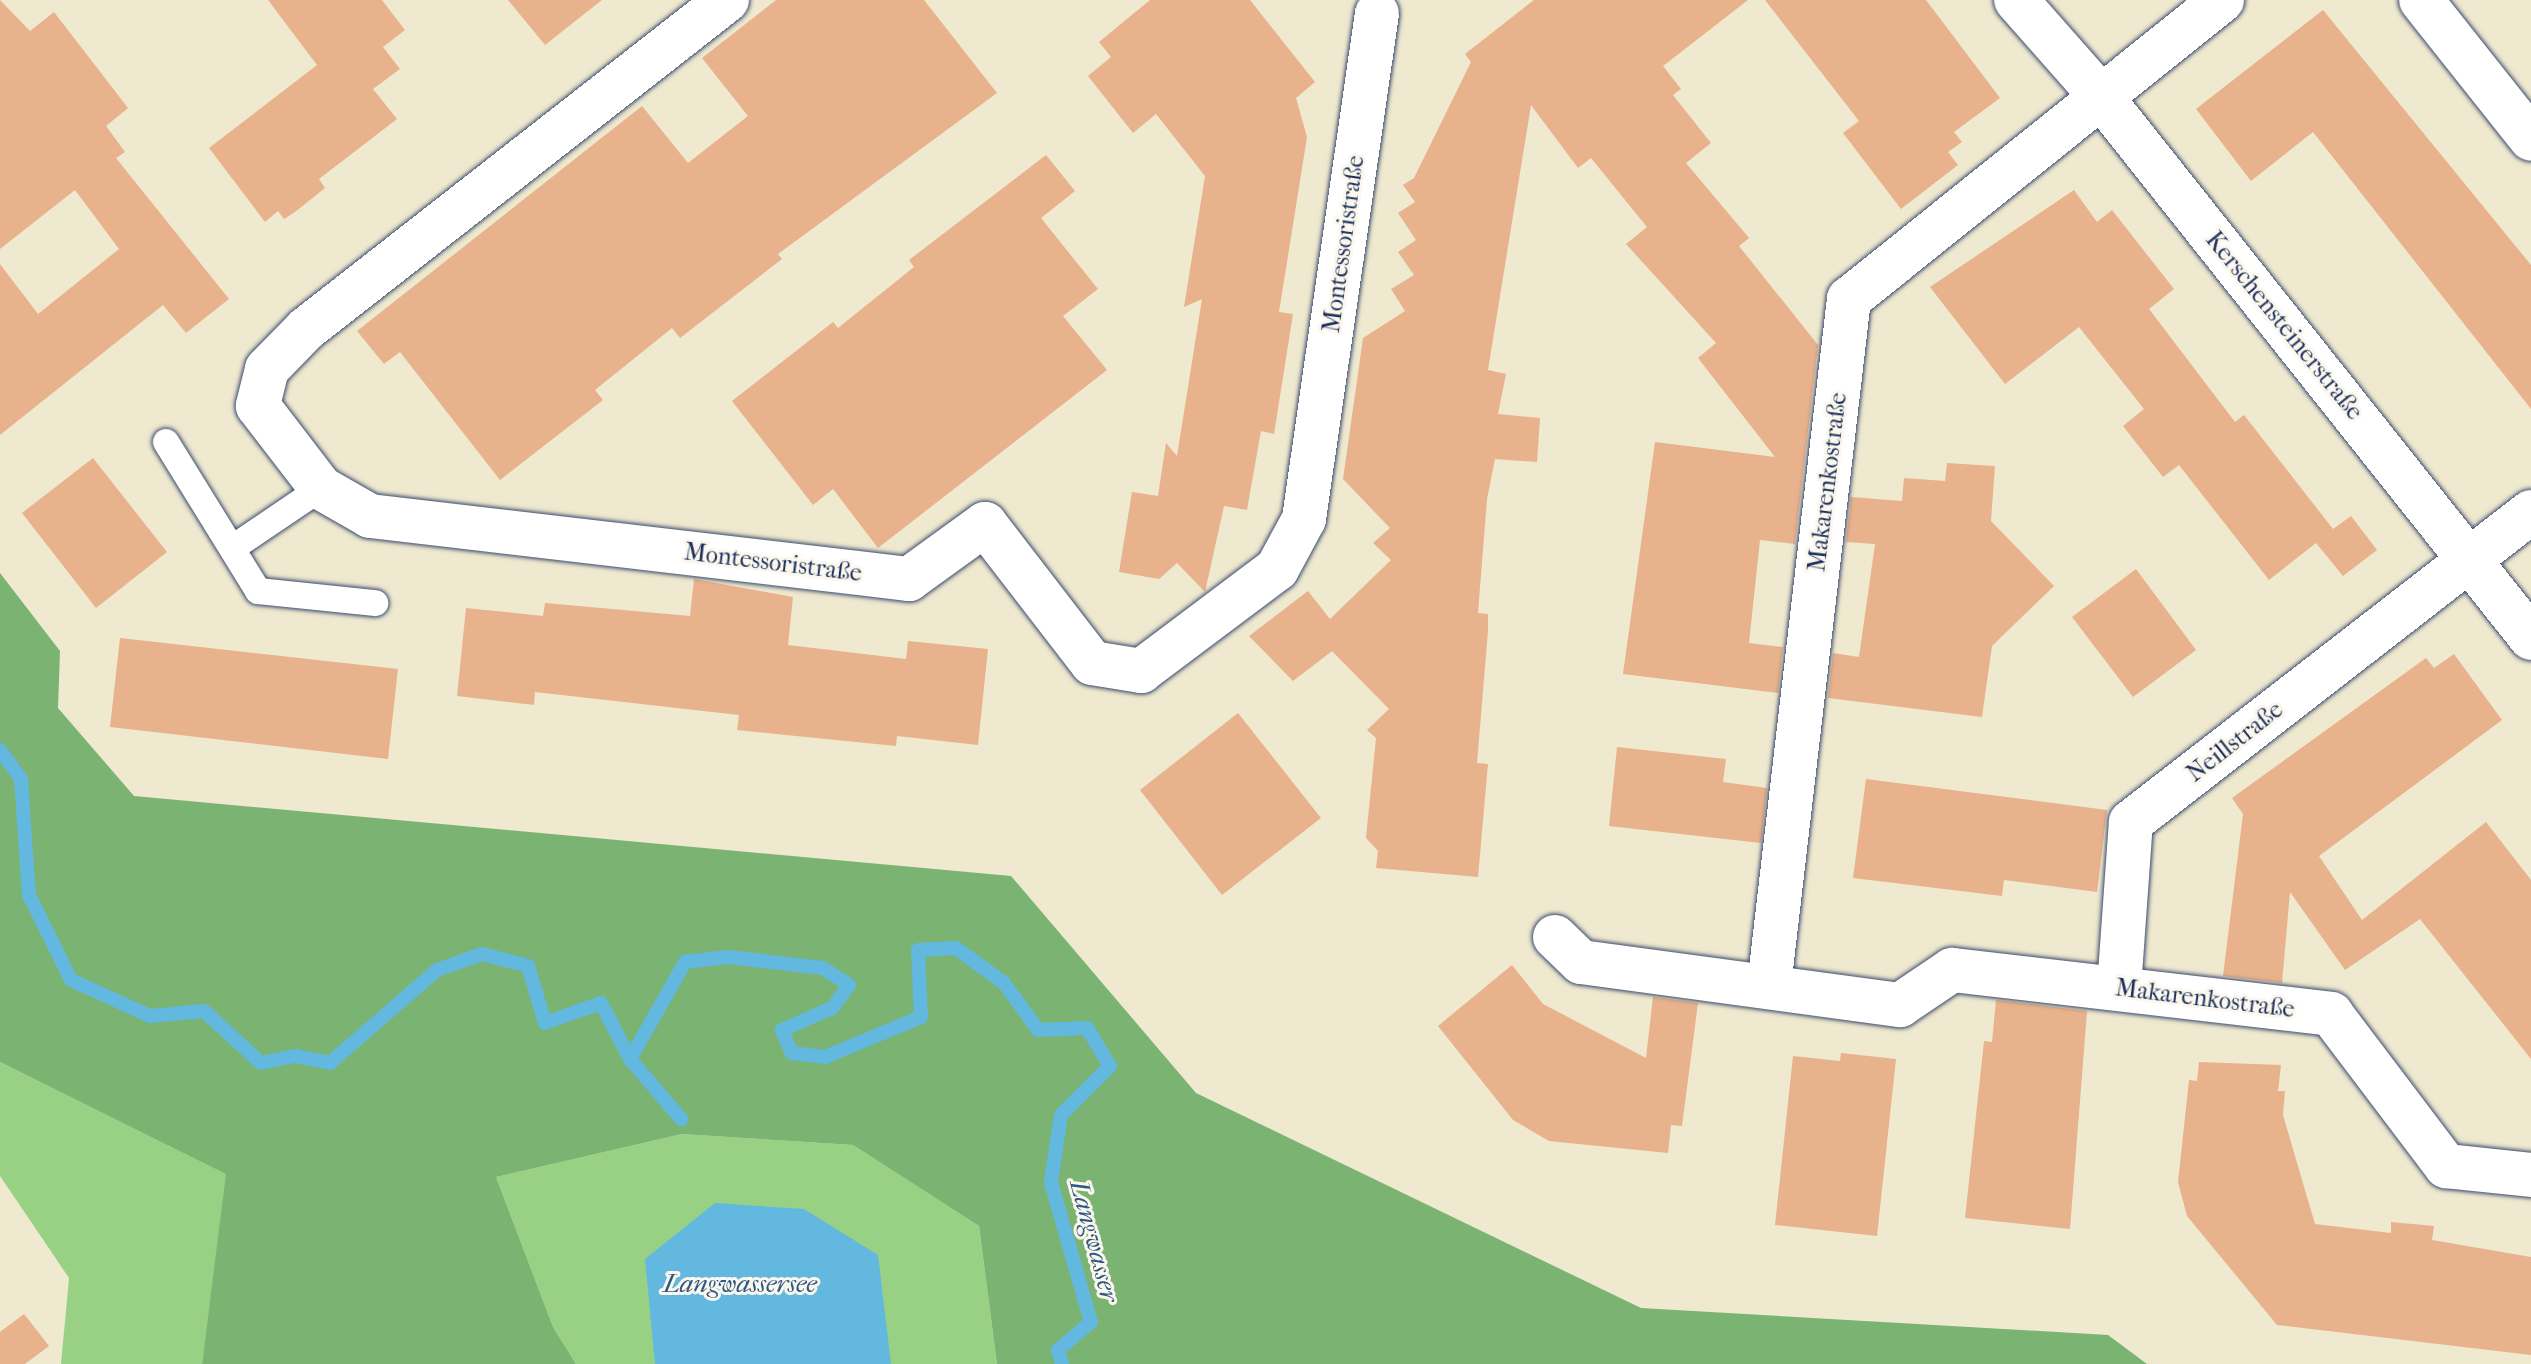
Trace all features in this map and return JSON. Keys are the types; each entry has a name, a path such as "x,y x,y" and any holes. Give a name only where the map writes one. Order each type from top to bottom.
{"street":[{"name":"Montessoristraße","path":"727,0 306,329 267,369 258,406 321,488 370,516 909,579 985,524 1092,663 1141,671 1277,569 1304,519 1379,4"},
{"name":"Kerschensteinerstraße","path":"2016,0 2098,93 2531,638"},
{"path":"2098,93 2222,0"},
{"path":"2421,0 2531,139"},
{"name":"Makarenkostraße","path":"1769,986 1849,299 2098,93"},
{"path":"2470,559 2531,512"},
{"name":"Neillstraße","path":"2119,988 2131,822 2470,559"},
{"name":"Makarenkostraße","path":"1555,937 1581,962 1900,1005 1952,970 2331,1014 2446,1166 2531,1175"}],"lane":[{"path":"166,442 234,547 258,591 375,603"},
{"path":"234,547 321,488"}],"green space":[{"path":"0,573 60,651 58,708 134,796 1011,876 1196,1093 1641,1308 2108,1335 2147,1364 997,1364 979,1226 853,1145 682,1134 496,1177 553,1327 576,1364 202,1364 226,1174 0,1062"},
{"path":"0,1062 227,1174 202,1364 61,1364 69,1278 0,1176"},
{"path":"682,1134 853,1145 979,1226 997,1364 576,1364 553,1327 496,1177"}],"water":[{"name":"Langwassersee","path":"715,1203 804,1209 878,1255 891,1364 655,1364 645,1259"}],"building":[{"path":"0,0 30,31 54,12 128,108 106,126 125,152 116,158 229,299 186,333 163,305 0,435 0,264 38,314 119,249 75,190 0,249"},
{"path":"268,0 382,0 405,30 383,47 400,69 373,89 397,119 319,179 325,188 295,212 284,219 278,211 265,222 209,148 317,65"},
{"path":"508,0 602,0 545,45"},
{"path":"776,0 924,0 997,93 778,254 782,259 680,338 672,328 595,390 603,400 500,480 400,352 384,364 357,331 642,106 688,163 748,116 702,58"},
{"path":"1150,0 1250,0 1315,82 1296,98 1307,137 1279,312 1293,314 1274,434 1261,431 1247,510 1224,506 1205,592 1177,563 1159,579 1119,572 1132,492 1158,496 1166,443 1177,456 1202,299 1184,307 1205,176 1156,114 1133,133 1088,76 1111,57 1099,42"},
{"path":"1534,0 1748,0 1663,66 1681,89 1673,95 1711,143 1686,163 1749,238 1739,246 1818,345 1795,544 1760,540 1749,643 1783,647 1778,693 1623,674 1655,442 1775,457 1698,358 1716,343 1626,244 1647,227 1591,158 1578,168 1531,105 1488,370 1506,374 1498,414 1540,418 1537,462 1495,459 1487,499 1478,613 1488,614 1488,631 1477,763 1488,764 1478,877 1376,868 1378,851 1366,838 1376,738 1367,730 1389,709 1332,651 1293,681 1249,636 1308,591 1330,619 1391,560 1373,543 1390,528 1343,479 1363,338 1405,311 1391,289 1414,275 1398,252 1416,240 1398,213 1415,202 1403,185 1414,178 1471,62 1465,54"},
{"path":"1765,0 1926,0 2000,98 1954,132 1962,142 1948,152 1958,165 1901,209 1843,133 1859,121"},
{"path":"2323,10 2531,265 2531,409 2313,132 2251,181 2196,109"},
{"path":"1046,155 1075,191 1041,218 1098,289 1063,316 1107,370 878,548 833,489 813,505 732,401 833,322 838,328 914,267 909,260"},
{"path":"2074,190 2097,222 2112,210 2174,289 2149,309 2235,422 2244,415 2333,529 2351,516 2377,550 2343,576 2316,543 2269,580 2179,465 2163,477 2123,426 2144,409 2079,327 2005,384 1930,287"},
{"path":"93,458 167,552 96,608 22,513"},
{"path":"1947,463 1995,466 1991,521 2054,586 1992,646 1982,717 1828,698 1833,653 1859,657 1875,544 1846,542 1851,497 1902,501 1904,478 1945,481"},
{"path":"2136,569 2196,650 2133,697 2072,617"},
{"path":"694,579 793,597 788,645 906,659 908,641 988,649 978,745 897,736 896,746 737,730 739,715 535,692 534,705 457,696 466,608 543,616 545,603 690,616"},
{"path":"120,638 398,669 388,759 110,727"},
{"path":"2454,654 2502,720 2319,856 2362,920 2486,822 2531,880 2531,1059 2420,919 2345,970 2290,892 2282,983 2223,976 2243,814 2232,798 2426,658 2434,668"},
{"path":"1238,713 1321,818 1222,895 1140,790"},
{"path":"1617,747 1726,759 1723,782 1767,788 1761,843 1609,826"},
{"path":"1866,779 2107,810 2097,892 2004,880 2002,896 1853,878"},
{"path":"1512,965 1543,1004 1646,1058 1653,997 1698,1003 1682,1126 1671,1125 1668,1153 1549,1141 1513,1120 1438,1026"},
{"path":"1996,1000 2087,1011 2070,1229 1965,1218 1984,1041 1992,1042"},
{"path":"1841,1053 1896,1059 1877,1236 1775,1225 1793,1056 1840,1061"},
{"path":"2199,1062 2281,1065 2278,1091 2285,1091 2283,1115 2315,1224 2391,1233 2391,1222 2434,1226 2432,1240 2531,1257 2531,1355 2277,1325 2187,1216 2178,1182 2189,1080 2197,1081"},
{"path":"24,1314 49,1346 25,1364 0,1364 0,1332"}],"waterway":[{"name":"Langwasser","path":"0,750 21,779 29,895 71,980 150,1016 204,1011 261,1063 295,1056 330,1063 437,970 482,954 528,966 545,1023 601,1003 630,1059 681,1119"},
{"name":"Langwasser","path":"630,1059 685,962 728,957 823,968 849,985 832,1008 782,1030 792,1053 825,1057 921,1017 918,950 956,948 1004,983 1038,1030 1087,1028 1110,1066 1061,1115 1051,1182 1091,1322 1058,1350 1062,1364"}]}
